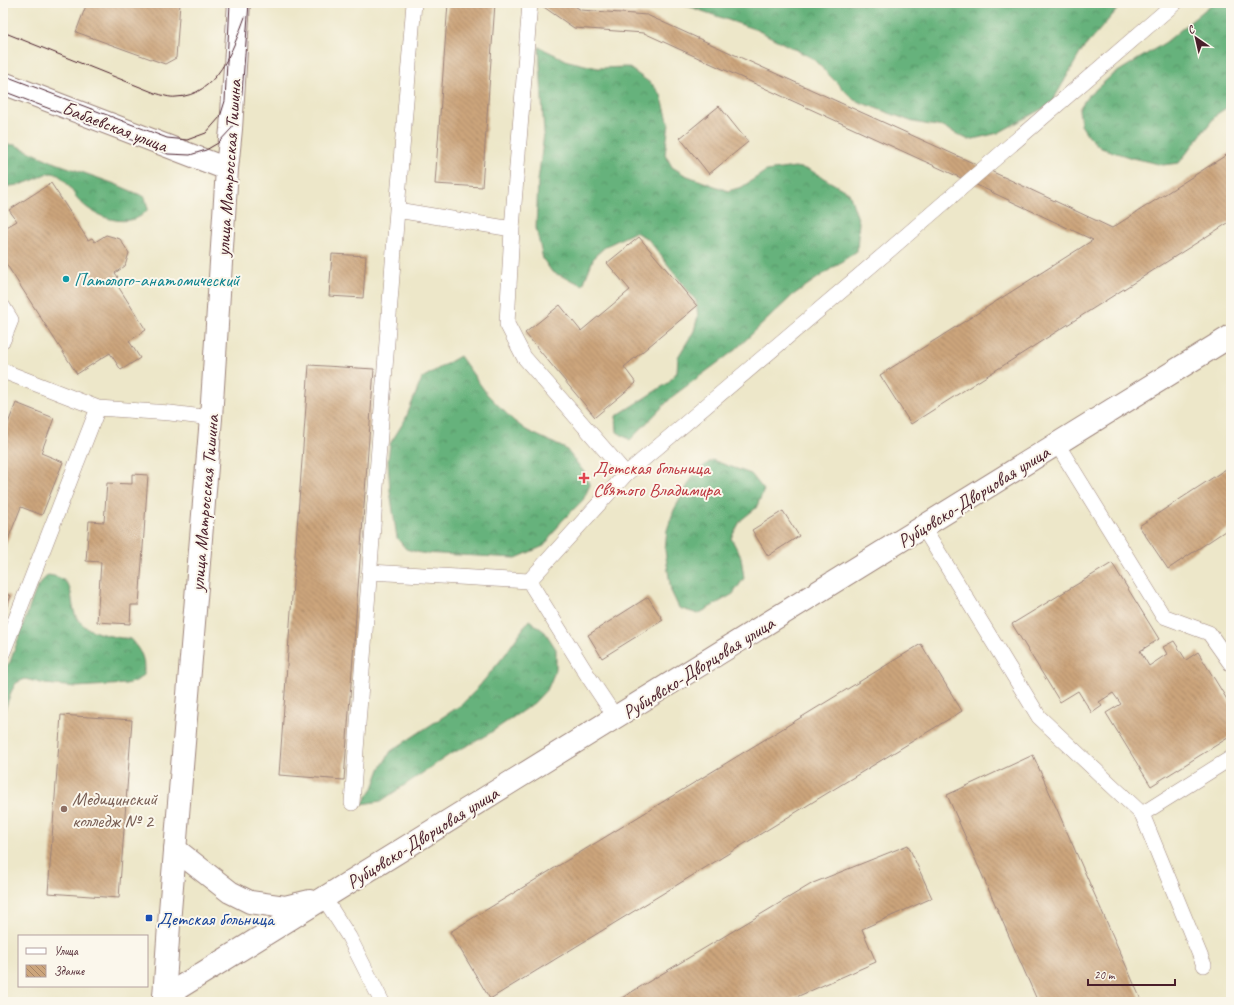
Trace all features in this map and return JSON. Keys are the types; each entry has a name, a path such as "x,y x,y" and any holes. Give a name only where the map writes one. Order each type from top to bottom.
{"street":[{"name":"улица Матросская Тишина","path":"165,1000 175,849 211,418 239,3"},
{"name":"Бабаевская улица","path":"3,83 227,170"},
{"name":"Рубцовско-Дворцовая улица","path":"165,1000 324,898 1231,336"},
{"path":"175,849 230,892 250,902 285,907 324,898"}],"lane":[{"path":"352,802 414,3"},
{"path":"530,3 512,228 507,324 524,357 626,474"},
{"path":"529,581 626,474 880,258 1175,3"},
{"path":"397,210 512,228"},
{"path":"3,307 11,320 3,340"},
{"path":"3,371 98,408 170,413 211,418"},
{"path":"3,652 98,408"},
{"path":"1057,444 1163,616 1209,633 1231,664"},
{"path":"923,527 1039,717 1142,814 1204,965"},
{"path":"370,572 529,581"},
{"path":"529,581 616,718"},
{"path":"1142,814 1231,758"},
{"path":"324,898 349,937 382,1002"}],"green space":[{"path":"679,3 1123,3 1082,50 1051,104 998,133 969,140 943,127 913,122 854,100 812,58 757,30"},
{"path":"1213,3 1231,3 1231,105 1217,114 1179,163 1163,165 1132,158 1101,148 1089,137 1081,125 1079,109 1087,97 1111,76 1166,42"},
{"path":"539,47 568,61 598,68 628,67 653,85 661,95 669,124 665,154 672,167 685,175 728,191 742,187 766,171 795,167 810,170 849,193 859,222 857,251 793,295 735,350 673,396 630,440 617,432 616,416 668,383 677,372 678,357 694,331 698,316 696,301 648,239 635,232 606,246 594,257 583,285 552,272 543,259 536,228 538,181 544,134"},
{"path":"3,144 15,145 53,162 115,184 145,197 148,209 140,216 131,220 123,221 106,218 90,210 78,199 63,179 50,173 29,182 12,186 3,186"},
{"path":"460,356 487,394 514,421 526,430 566,449 584,472 590,485 583,500 561,522 544,546 516,558 421,553 406,549 397,538 390,491 388,460 390,444 405,420 422,378"},
{"path":"712,460 751,474 764,490 756,508 741,520 731,538 741,557 744,578 733,594 698,614 679,608 671,591 665,550 667,530 674,510 694,474"},
{"path":"48,575 66,582 71,594 76,617 81,623 100,633 132,640 142,656 144,663 144,675 136,681 126,684 76,687 45,684 25,679 16,683 11,692 3,715 3,670 10,662 35,592 40,583"},
{"path":"529,620 545,632 556,649 556,669 548,688 534,703 484,737 449,755 381,801 362,804 373,788 380,769 391,751 461,705 476,690 504,656"}],"building":[{"path":"87,3 180,3 176,58 165,64 76,32"},
{"path":"448,3 495,3 482,187 435,184"},
{"path":"538,3 570,3 581,10 647,15 1006,178 1112,228 1231,152 1231,221 911,424 880,375 1093,240 644,33 574,28"},
{"path":"719,106 748,142 709,174 680,138"},
{"name":"Патолого-анатомический","path":"51,183 88,240 92,238 95,242 106,235 120,239 129,253 125,266 115,273 118,277 114,280 146,330 129,341 140,358 121,370 110,353 77,374 3,259 3,229 17,221 9,210"},
{"path":"639,237 697,306 624,367 636,383 595,417 525,333 560,305 581,331 630,290 607,263"},
{"path":"332,254 366,256 363,298 329,296"},
{"path":"309,365 374,369 344,780 279,775"},
{"path":"16,403 54,418 41,453 63,462 42,515 21,507 3,552 3,436"},
{"path":"1226,469 1231,477 1231,527 1168,569 1139,526"},
{"path":"132,474 148,475 139,605 131,605 130,624 97,622 101,562 86,561 89,521 104,522 107,483 132,484"},
{"path":"783,511 799,536 768,556 752,530"},
{"path":"1112,563 1159,639 1140,651 1149,666 1167,654 1163,647 1174,641 1186,660 1198,652 1231,706 1231,736 1151,786 1106,713 1121,704 1113,693 1099,702 1102,706 1092,713 1078,691 1060,702 1012,624"},
{"path":"3,593 11,596 3,615"},
{"path":"648,597 663,620 602,658 588,635"},
{"path":"921,644 962,711 490,999 450,932"},
{"path":"61,715 132,720 119,898 48,893"},
{"path":"1033,755 1142,1002 1038,1002 947,795"},
{"path":"908,845 932,898 862,929 876,962 785,1002 615,1002 813,883"}],"tram line":[{"path":"3,75 167,138 187,140 206,133 220,117 225,101 230,3"},
{"path":"3,91 168,154 190,155 206,150 218,143 231,129 239,110 242,93 249,3"},
{"path":"3,32 155,93 174,97 190,95 202,89 213,80 229,56 245,17"}],"place":[{"name":"Патолого-анатомический","path":"66,279"},
{"name":"Детская больница Святого Владимира","path":"584,478"},
{"name":"Медицинский колледж № 2","path":"64,809"},
{"name":"Детская больница","path":"149,918"}]}
